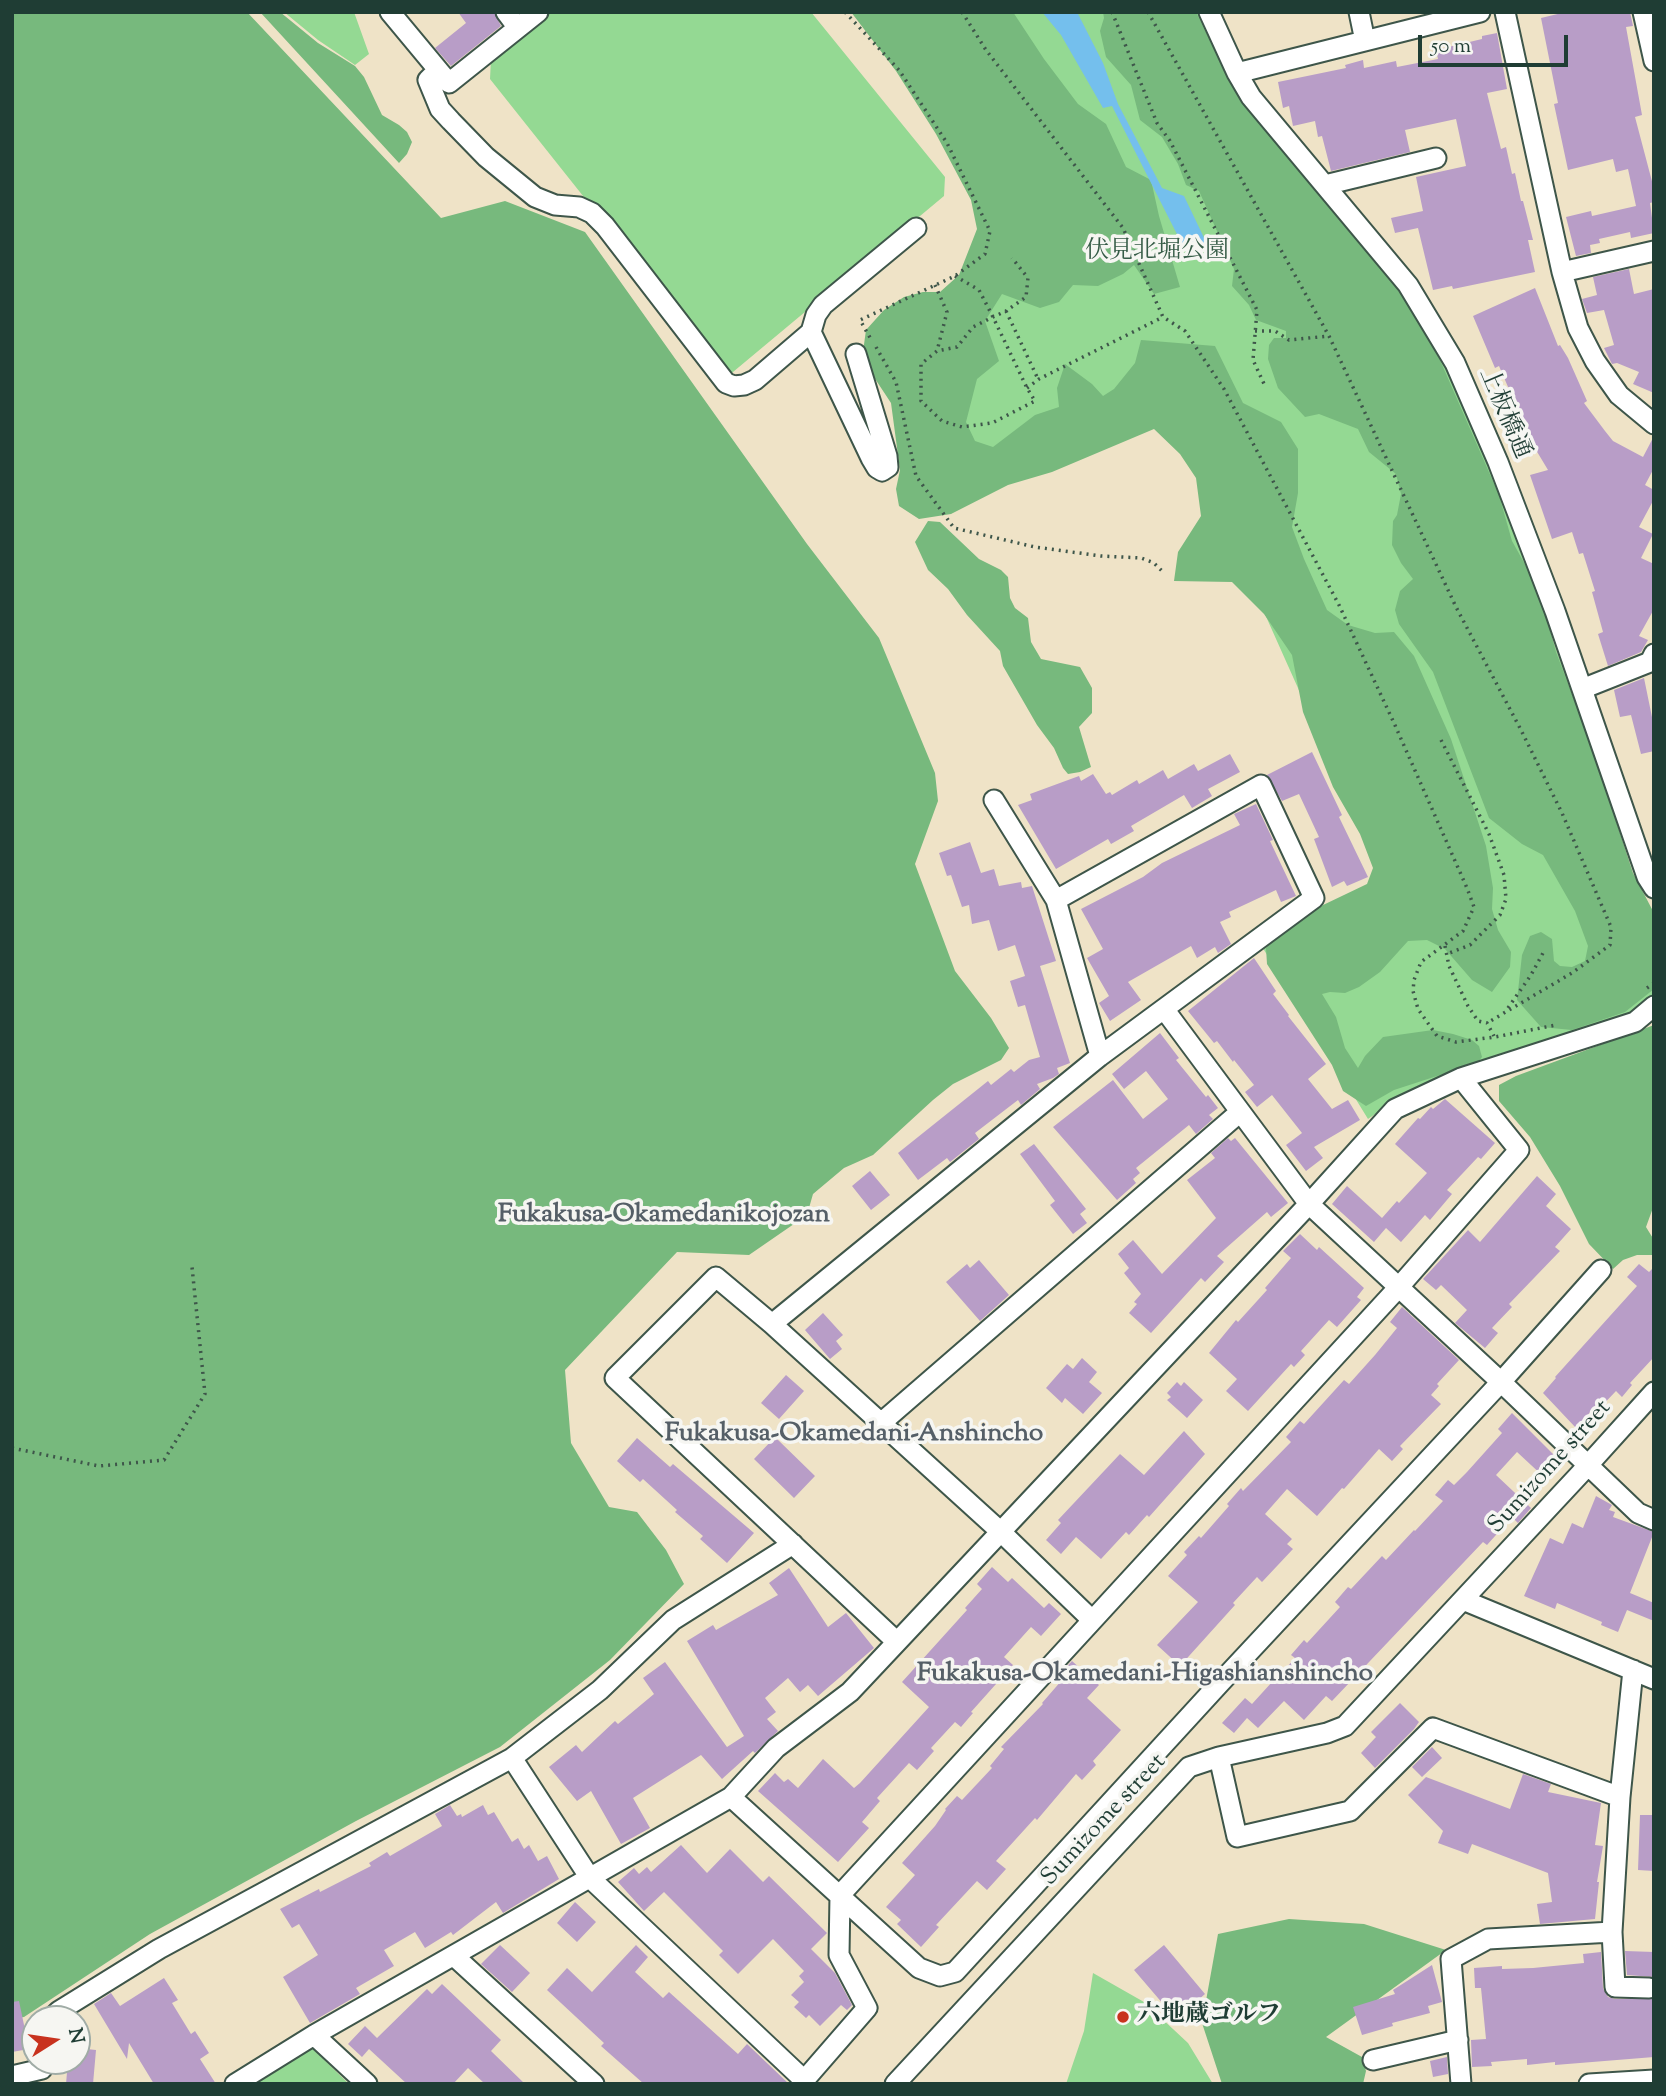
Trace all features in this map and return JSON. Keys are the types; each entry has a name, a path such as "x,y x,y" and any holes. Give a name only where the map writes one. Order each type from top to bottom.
{"street":[{"path":"390,12 449,83 538,12"},
{"path":"506,12 518,28"},
{"name":"上板橋通","path":"1209,12 1251,97 1408,285 1455,363 1498,462 1555,611 1647,877 1654,888"},
{"path":"1359,12 1365,41"},
{"path":"1237,73 1480,12"},
{"path":"1505,12 1562,272 1578,328 1595,361 1619,394 1654,424"},
{"path":"1643,12 1654,61"},
{"path":"438,70 428,80 440,109 451,121 486,157 535,197 555,205 579,207 592,213 605,226 726,383 734,386 755,380 811,332 816,314 823,305 916,228"},
{"path":"1325,185 1436,158"},
{"path":"1562,272 1654,251"},
{"path":"811,332 871,458 882,471 888,467 887,456 856,354"},
{"path":"1582,689 1650,662 1654,654"},
{"path":"772,1324 1100,1056 1314,898 1261,785 1056,900"},
{"path":"994,800 1056,900 1100,1056"},
{"path":"235,2084 314,2035 730,1797 776,1748 850,1692 1395,1109 1461,1078 1634,1022 1649,998"},
{"path":"1164,1009 1309,1204 1501,1382 1587,1467 1638,1513 1654,1520"},
{"path":"512,1758 590,1878 802,2082 867,2008 839,1955 840,1895 1398,1288 1519,1150 1461,1078"},
{"path":"881,1423 1240,1112"},
{"path":"730,1797 919,1968 940,1976 955,1972 1501,1382 1601,1270"},
{"path":"897,1642 615,1378 716,1277 772,1324 1001,1532 1092,1620"},
{"name":"Sumizome street","path":"895,2084 1189,1767 1219,1757 1327,1733 1345,1726 1654,1392"},
{"path":"69,2005 159,1949 512,1758 600,1690 673,1620 793,1544"},
{"path":"1463,1600 1654,1679"},
{"path":"1633,1671 1620,1797 1612,1932 1615,1987 1649,1987"},
{"path":"1219,1757 1237,1836 1350,1811 1433,1728 1620,1797"},
{"path":"1461,2084 1451,1959 1488,1939 1612,1932"},
{"path":"454,1956 594,2084"},
{"path":"314,2035 367,2084"},
{"path":"1373,2060 1458,2040"},
{"path":"1588,2084 1654,2080"}],"path":[{"path":"845,12 899,70 947,143 990,231 985,254 955,276 860,320 896,382 916,476 954,528 1035,547 1101,556 1141,558 1154,563 1162,571"},
{"path":"962,12 986,50 1123,228 1163,317 1185,331 1224,389 1339,606 1394,723 1474,907 1463,931 1421,962 1413,980 1418,1009 1437,1036 1456,1042 1558,1024"},
{"path":"1112,12 1157,123 1170,141 1257,310 1253,360 1265,386"},
{"path":"1148,12 1329,337 1456,607 1562,813 1611,927 1610,945 1572,973 1487,1023 1478,1021 1468,1006 1449,966 1445,946"},
{"path":"955,276 979,290 993,317 1027,388 1035,401 992,423 962,427 942,421 921,401 921,364 937,351 957,347 973,327 993,317 1006,311 1027,297 1028,278 1012,258"},
{"path":"935,285 947,312 937,351"},
{"path":"1006,311 1039,379"},
{"path":"1027,388 1039,379 1163,317"},
{"path":"1255,331 1275,331 1289,340 1329,337"},
{"path":"1441,740 1489,834 1504,875 1506,899 1500,915 1470,945 1447,954"},
{"path":"1507,1010 1543,953"},
{"path":"1649,998 1654,983"},
{"path":"1487,1023 1495,1037"},
{"path":"12,1448 99,1466 164,1460 205,1394 191,1267"}],"green space":[{"path":"12,12 247,12 441,218 505,201 585,232 807,544 879,638 935,773 938,801 915,864 955,971 991,1018 1009,1048 1001,1060 953,1084 873,1155 844,1168 813,1194 807,1215 749,1255 677,1252 565,1370 571,1443 609,1507 637,1512 666,1550 684,1584 610,1660 500,1747 356,1821 150,1934 42,2005 21,2005 21,2018 12,2019"},
{"path":"260,12 280,12 318,43 355,66 364,77 382,115 407,132 412,142 399,163"},
{"path":"284,12 354,12 369,54 355,65"},
{"path":"550,12 811,12 945,177 944,196 727,377 490,79 491,59"},
{"path":"851,12 1013,12 1078,104 1106,124 1126,167 1151,180 1180,287 1154,294 1134,265 1123,274 1098,286 1073,285 1059,302 1040,308 1002,294 985,321 999,361 977,379 966,422 975,441 993,447 1035,415 1059,407 1057,388 1065,364 1103,396 1114,389 1135,363 1141,340 1215,346 1243,403 1281,422 1298,449 1298,493 1292,527 1304,559 1327,610 1348,625 1375,633 1394,632 1414,656 1451,739 1486,846 1493,888 1492,909 1498,930 1511,952 1510,967 1492,992 1472,980 1445,949 1427,940 1408,941 1380,972 1359,987 1345,993 1322,994 1336,1017 1345,1048 1358,1068 1383,1037 1433,1030 1472,1040 1479,1046 1482,1057 1477,1063 1394,1090 1366,1106 1343,1091 1332,1065 1267,964 1266,948 1277,936 1321,906 1367,884 1373,868 1360,834 1333,787 1303,712 1292,655 1264,614 1232,582 1174,581 1178,552 1201,516 1196,478 1180,454 1154,429 1052,472 1008,485 951,514 919,519 899,506 896,489 900,470 891,403 862,359 866,330 884,310 904,297 923,292 940,292 959,275 977,229 971,200 936,134 896,71"},
{"name":"伏見北堀公園","path":"886,12 1198,12 1237,89 1399,287 1440,354 1491,470 1568,682 1634,882 1654,917 1654,994 1632,1014 1397,1099 1368,1119 1261,945 1382,876 1188,442 1156,418 930,512 954,289 995,231"},
{"path":"1103,12 1196,12 1233,88 1260,125 1307,174 1387,274 1408,303 1440,360 1499,495 1512,541 1531,575 1544,607 1556,652 1593,750 1633,873 1654,913 1654,989 1625,1012 1572,1030 1541,1027 1517,1000 1522,955 1530,936 1541,932 1552,939 1554,961 1560,966 1572,967 1585,961 1588,946 1575,911 1543,855 1522,844 1489,818 1433,672 1399,624 1395,610 1400,591 1413,579 1392,545 1393,521 1397,515 1401,494 1396,474 1369,452 1358,429 1319,414 1305,417 1278,388 1268,359 1269,345 1274,338 1286,338 1286,331 1256,320 1249,305 1232,286 1234,269 1199,191 1186,185 1178,164 1162,137 1140,120 1131,85 1106,57 1100,31"},
{"path":"928,521 940,522 979,559 1001,570 1008,577 1010,598 1015,608 1028,618 1031,642 1041,659 1080,667 1092,688 1092,713 1079,727 1091,767 1068,774 1063,768 1054,748 1037,725 1003,666 1000,651 967,615 948,589 928,570 915,542"},
{"path":"1654,1025 1654,1205 1646,1227 1654,1240 1654,1255 1637,1255 1623,1260 1613,1269 1589,1244 1560,1186 1530,1137 1499,1101 1499,1085 1516,1076"},
{"path":"1289,1919 1364,1924 1446,1950 1326,2037 1362,2057 1366,2071 1363,2084 1222,2084 1202,2023 1218,1934"},
{"name":"六地蔵ゴルフ","path":"1093,1973 1144,2002 1188,2043 1213,2084 1066,2084 1084,2031"},
{"path":"306,2048 313,2049 349,2084 247,2084"}],"water":[{"path":"1042,12 1077,12 1103,63 1118,104 1162,188 1184,196 1207,244 1198,251 1192,246 1184,248 1112,106 1103,108 1061,35"}],"building":[{"path":"458,12 494,12 501,26 451,66 435,48 466,23"},
{"path":"1566,12 1630,12 1633,26 1626,27 1642,115 1635,117 1654,189 1654,202 1650,203 1654,233 1631,238 1630,232 1599,239 1600,243 1590,245 1591,253 1576,256 1566,217 1591,211 1592,216 1636,206 1628,169 1616,172 1613,159 1568,170 1554,104 1558,103 1541,18"},
{"path":"1497,33 1507,89 1487,93 1501,149 1506,147 1512,174 1515,173 1523,201 1533,240 1528,240 1535,272 1453,289 1452,286 1433,290 1418,228 1395,233 1391,218 1423,211 1416,177 1466,166 1456,119 1405,130 1410,152 1331,171 1315,121 1293,126 1289,106 1283,108 1278,82 1346,68 1345,65 1363,60 1364,68 1396,61 1397,67 1438,59 1436,50"},
{"path":"1629,269 1634,294 1654,289 1654,393 1633,384 1639,372 1617,363 1612,364 1604,348 1614,345 1604,310 1587,313 1582,299 1597,295 1593,277"},
{"path":"1535,288 1558,346 1560,345 1568,358 1587,401 1584,403 1613,441 1643,457 1654,436 1654,468 1645,485 1654,490 1654,499 1639,527 1653,534 1641,558 1654,564 1654,609 1639,636 1648,640 1641,652 1608,666 1598,634 1603,632 1592,592 1595,591 1583,553 1579,554 1572,532 1552,539 1530,475 1548,470 1533,445 1499,366 1495,368 1473,316"},
{"path":"1644,678 1654,727 1654,751 1641,754 1631,715 1620,717 1614,690"},
{"path":"1312,752 1368,877 1347,886 1344,881 1332,887 1314,839 1319,837 1299,794 1282,801 1267,775"},
{"path":"1230,754 1240,772 1208,789 1212,796 1192,808 1184,795 1131,826 1134,831 1111,844 1108,839 1056,869 1018,805 1032,800 1030,794 1079,776 1081,781 1093,774 1106,794 1110,792 1112,795 1137,780 1139,784 1163,770 1168,779 1194,764 1198,771"},
{"path":"1256,804 1296,896 1281,902 1276,890 1229,912 1231,917 1220,922 1231,944 1218,953 1215,947 1197,958 1191,946 1128,982 1141,1000 1110,1021 1099,1003 1109,996 1087,958 1103,949 1081,909 1143,877 1162,863 1240,825 1234,814"},
{"path":"970,842 981,873 994,869 999,886 1021,882 1022,888 1032,886 1056,961 1040,966 1070,1063 1057,1068 1059,1074 1053,1078 1037,1084 1040,1089 1021,1105 1018,1100 975,1133 979,1139 950,1162 947,1158 918,1180 898,1153 988,1081 991,1085 1011,1069 1014,1072 1029,1060 1040,1057 1025,1005 1018,1007 1010,981 1025,976 1015,945 998,951 989,920 972,924 969,905 962,907 951,875 947,876 939,853"},
{"path":"1254,958 1276,991 1273,994 1326,1064 1308,1079 1332,1109 1348,1100 1360,1120 1314,1147 1323,1158 1306,1171 1286,1145 1302,1133 1272,1095 1257,1107 1245,1092 1254,1085 1188,1011"},
{"path":"1160,1033 1179,1058 1176,1060 1218,1108 1209,1115 1213,1119 1196,1134 1189,1125 1136,1168 1140,1173 1133,1179 1136,1183 1117,1200 1053,1127 1113,1080 1143,1119 1168,1099 1146,1071 1124,1089 1112,1074"},
{"path":"1445,1099 1495,1143 1447,1190 1452,1194 1430,1220 1425,1215 1401,1242 1386,1228 1374,1242 1332,1204 1347,1186 1382,1218 1397,1201 1399,1203 1427,1173 1395,1144 1418,1118"},
{"path":"1228,1138 1231,1141 1235,1138 1288,1203 1271,1217 1267,1212 1217,1256 1224,1262 1205,1282 1201,1278 1151,1333 1129,1313 1141,1294 1124,1273 1129,1268 1118,1254 1133,1240 1162,1274 1216,1218 1187,1180 1215,1158 1211,1153"},
{"path":"1034,1144 1086,1209 1080,1214 1087,1223 1073,1234 1050,1205 1055,1201 1020,1154"},
{"path":"870,1171 890,1195 871,1210 852,1186"},
{"path":"1537,1176 1556,1194 1546,1206 1571,1229 1555,1247 1560,1251 1509,1304 1512,1307 1492,1328 1498,1333 1485,1348 1455,1323 1467,1310 1441,1285 1436,1290 1423,1279 1468,1230 1480,1242"},
{"path":"1300,1234 1317,1250 1319,1247 1364,1288 1357,1297 1361,1300 1337,1327 1329,1320 1301,1351 1305,1355 1294,1367 1291,1364 1248,1411 1226,1391 1237,1379 1209,1353 1236,1320 1238,1322 1267,1290 1265,1288 1291,1258 1283,1251"},
{"path":"979,1260 1009,1295 980,1321 946,1282 967,1264 970,1268"},
{"path":"1639,1264 1649,1272 1654,1267 1654,1357 1630,1383 1632,1385 1622,1397 1616,1391 1596,1412 1593,1409 1576,1428 1543,1393 1637,1286 1627,1277"},
{"path":"1402,1307 1459,1360 1437,1384 1439,1386 1431,1395 1441,1404 1400,1446 1403,1449 1392,1461 1379,1449 1317,1516 1287,1489 1265,1514 1292,1539 1287,1544 1293,1549 1262,1582 1257,1577 1180,1666 1157,1645 1198,1602 1168,1576 1187,1555 1184,1552 1199,1536 1201,1538 1241,1488 1243,1491 1291,1442 1286,1437 1300,1421 1304,1424 1344,1380 1349,1384 1375,1355 1397,1328 1390,1322"},
{"path":"823,1313 843,1335 836,1341 842,1349 830,1359 805,1330"},
{"path":"1082,1358 1097,1372 1089,1382 1102,1393 1083,1414 1065,1398 1062,1403 1046,1388 1067,1364 1073,1369"},
{"path":"786,1375 804,1391 779,1419 761,1403"},
{"path":"1177,1382 1181,1386 1184,1382 1203,1400 1187,1418 1167,1400 1171,1397 1167,1393"},
{"path":"1512,1413 1560,1461 1545,1478 1517,1452 1496,1475 1531,1508 1518,1523 1512,1517 1487,1545 1483,1542 1332,1701 1326,1696 1304,1720 1284,1701 1258,1728 1247,1718 1234,1733 1222,1723 1245,1698 1252,1704 1273,1683 1295,1658 1291,1655 1304,1640 1307,1643 1340,1607 1335,1602 1348,1587 1351,1589 1382,1556 1386,1560 1415,1531 1443,1501 1435,1495 1448,1480 1454,1485 1467,1472 1502,1433 1498,1429"},
{"path":"1184,1431 1205,1454 1149,1517 1147,1515 1129,1535 1126,1532 1101,1559 1076,1537 1061,1554 1046,1540 1061,1523 1058,1520 1120,1454 1144,1475"},
{"path":"775,1437 815,1476 794,1498 754,1459"},
{"path":"637,1438 670,1467 673,1464 754,1533 727,1563 700,1539 703,1536 675,1512 677,1510 643,1479 640,1482 617,1461"},
{"path":"1596,1496 1612,1505 1609,1510 1615,1512 1613,1517 1654,1532 1630,1593 1654,1603 1654,1621 1627,1610 1618,1632 1601,1625 1602,1622 1557,1603 1555,1609 1524,1596 1550,1538 1563,1544 1572,1523 1583,1528"},
{"path":"992,1567 1008,1582 1012,1578 1044,1608 1049,1603 1061,1614 1041,1636 1031,1627 1004,1657 1013,1665 961,1727 955,1722 931,1748 934,1751 917,1770 909,1763 877,1798 880,1801 862,1822 869,1828 838,1862 758,1791 775,1773 784,1782 788,1779 798,1788 823,1759 854,1788 860,1783 929,1707 902,1682 967,1610 965,1608 982,1589 977,1584"},
{"path":"789,1568 828,1627 846,1613 874,1648 818,1696 808,1685 800,1692 788,1678 765,1698 776,1712 767,1719 778,1731 722,1779 701,1755 633,1798 650,1828 621,1844 591,1791 577,1801 549,1767 576,1745 582,1752 615,1721 618,1724 654,1694 643,1678 665,1662 727,1747 744,1736 687,1641 713,1625 716,1630 778,1595 769,1583"},
{"path":"1072,1661 1099,1685 1087,1698 1121,1730 1093,1761 1096,1765 1082,1780 1076,1774 1037,1820 1035,1818 996,1861 1006,1869 987,1890 977,1881 936,1925 939,1927 921,1947 897,1924 901,1920 886,1907 915,1875 902,1863 957,1796 962,1800 992,1768 990,1766 1004,1749 1001,1747 1043,1704 1062,1680 1058,1676"},
{"path":"1400,1703 1419,1722 1375,1768 1361,1753 1376,1737 1371,1732"},
{"path":"1432,1747 1442,1758 1422,1777 1412,1767"},
{"path":"1523,1774 1551,1784 1548,1792 1601,1803 1595,1845 1603,1846 1595,1919 1540,1924 1537,1904 1552,1902 1548,1873 1472,1844 1468,1854 1438,1843 1443,1831 1408,1795 1426,1777 1510,1809"},
{"path":"450,1805 457,1816 461,1814 462,1817 483,1805 488,1815 494,1812 512,1842 518,1838 524,1849 529,1845 538,1861 547,1856 559,1879 503,1913 496,1902 453,1935 451,1932 425,1948 415,1932 384,1950 394,1966 356,1988 360,1994 310,2023 283,1977 318,1955 299,1924 292,1928 280,1909 371,1866 369,1863 387,1852 390,1856 442,1826 435,1814"},
{"path":"1640,1815 1654,1815 1654,1871 1638,1870"},
{"path":"681,1845 707,1873 730,1849 763,1882 769,1876 827,1933 811,1949 835,1973 852,2005 847,2010 841,2005 820,2026 809,2015 806,2018 794,2007 799,2002 791,1995 804,1982 799,1976 804,1971 773,1939 738,1974 719,1955 723,1951 664,1892 644,1911 618,1882 634,1868 639,1874 647,1867 651,1872"},
{"path":"575,1902 596,1922 577,1942 557,1923"},
{"path":"500,1945 530,1973 512,1992 481,1964"},
{"path":"636,1945 648,1957 635,1972 663,1998 669,1992 738,2054 747,2044 789,2084 644,2084 601,2046 604,2043 547,1990 567,1968 592,1992"},
{"path":"1164,1945 1205,1994 1176,2019 1134,1970"},
{"path":"1625,1951 1654,1952 1654,1977 1627,1975"},
{"path":"1601,1952 1603,1988 1608,1997 1654,1999 1654,2057 1555,2065 1555,2062 1527,2065 1527,2059 1491,2062 1492,2066 1472,2067 1471,2040 1486,2039 1481,1988 1475,1988 1474,1968 1533,1968 1584,1963 1583,1954"},
{"path":"1432,1965 1442,2002 1428,2006 1430,2013 1392,2023 1393,2026 1362,2035 1353,2007 1395,1994 1393,1990"},
{"path":"164,1978 178,2000 172,2003 191,2034 195,2031 209,2053 200,2059 216,2084 154,2084 129,2043 127,2059 94,2004 111,1993 120,2006"},
{"path":"442,1984 501,2040 491,2051 525,2084 485,2084 468,2068 453,2084 407,2084 369,2049 362,2057 348,2044 365,2026 377,2038 427,1989 432,1994"},
{"path":"19,2001 21,2011 21,2050 12,2052 12,2002"},
{"path":"91,2049 96,2050 93,2084 66,2084 67,2075 91,2075"},
{"path":"1447,2057 1448,2074 1433,2077 1430,2061"}],"place":[{"name":"六地蔵ゴルフ","path":"1123,2017"}],"district":[{"name":"Fukakusa-Okamedanikojozan","path":"664,1217"},
{"name":"Fukakusa-Okamedani-Anshincho","path":"854,1436"},
{"name":"Fukakusa-Okamedani-Higashianshincho","path":"1145,1676"}]}
